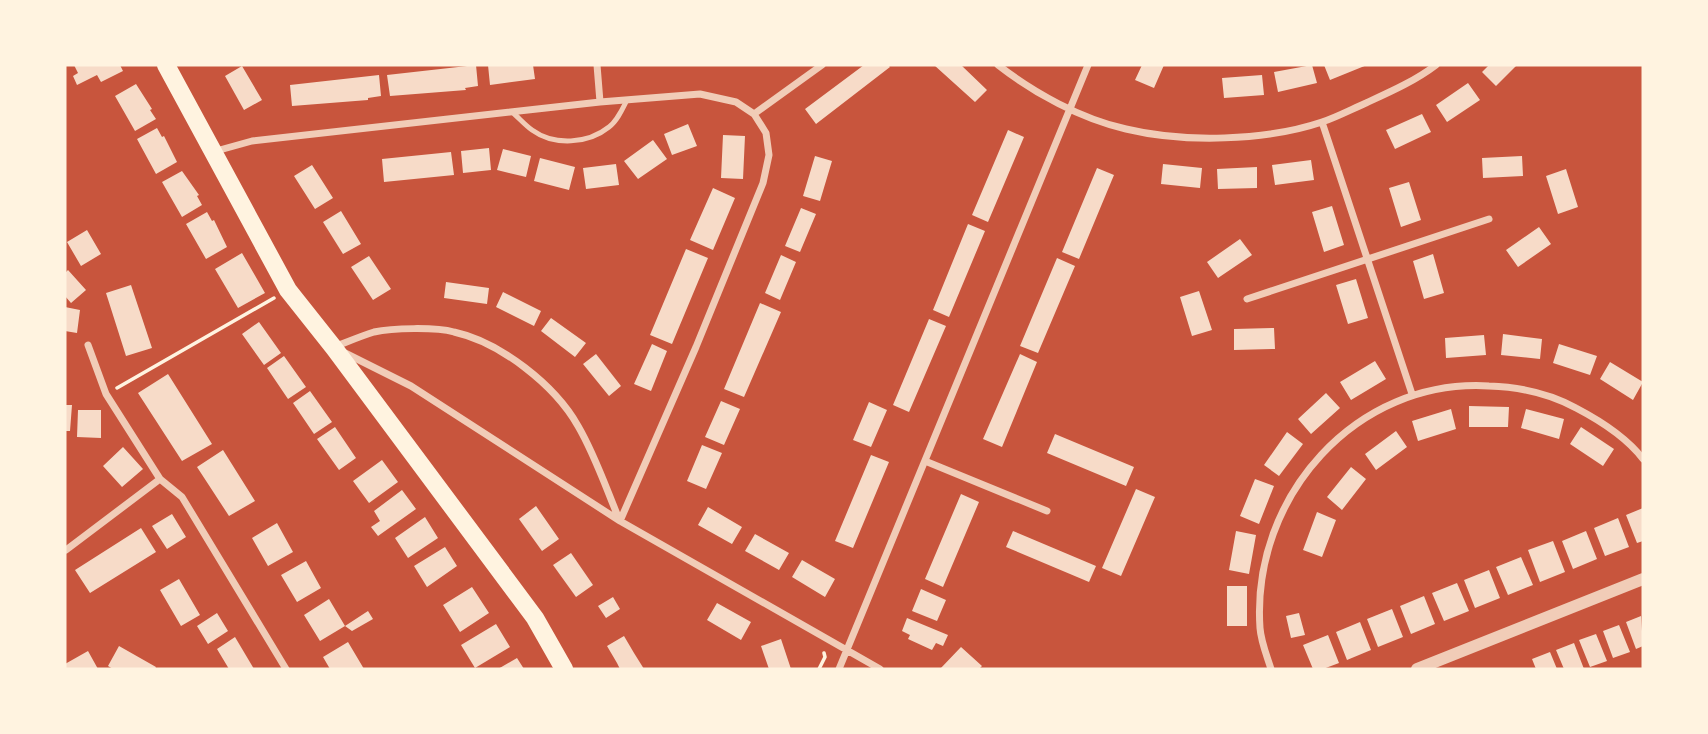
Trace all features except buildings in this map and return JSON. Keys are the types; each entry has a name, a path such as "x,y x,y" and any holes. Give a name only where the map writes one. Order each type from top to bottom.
{"main road":[{"path":"166,65 288,290 536,618 564,669"}],"street":[{"path":"597,65 600,102"},
{"path":"754,114 822,65"},
{"path":"998,65 1031,90 1070,109 1125,129 1178,136 1252,135 1322,122 1381,96 1436,65"},
{"path":"839,669 1088,65"},
{"path":"214,152 252,141 600,102 700,94 736,102 754,114 766,133 769,155 763,184 620,521"},
{"path":"1322,122 1412,394"},
{"path":"1247,299 1489,219"},
{"path":"334,348 375,332 407,329 454,331 500,351 533,373 555,395 578,426 620,521"},
{"path":"88,345 106,394 160,479 183,497 286,669"},
{"path":"334,348 411,386 620,521 880,669"},
{"path":"1271,669 1260,632 1259,601 1265,566 1280,514 1299,480 1319,456 1347,431 1385,406 1412,394 1467,384 1515,387 1557,398 1595,417 1643,459"},
{"path":"925,461 1047,511"},
{"path":"66,550 160,479"},
{"path":"1417,669 1643,579"}],"lane":[{"path":"512,112 534,132 558,142 588,139 615,122 626,100"}],"path":[{"path":"106,394 288,290"}]}
